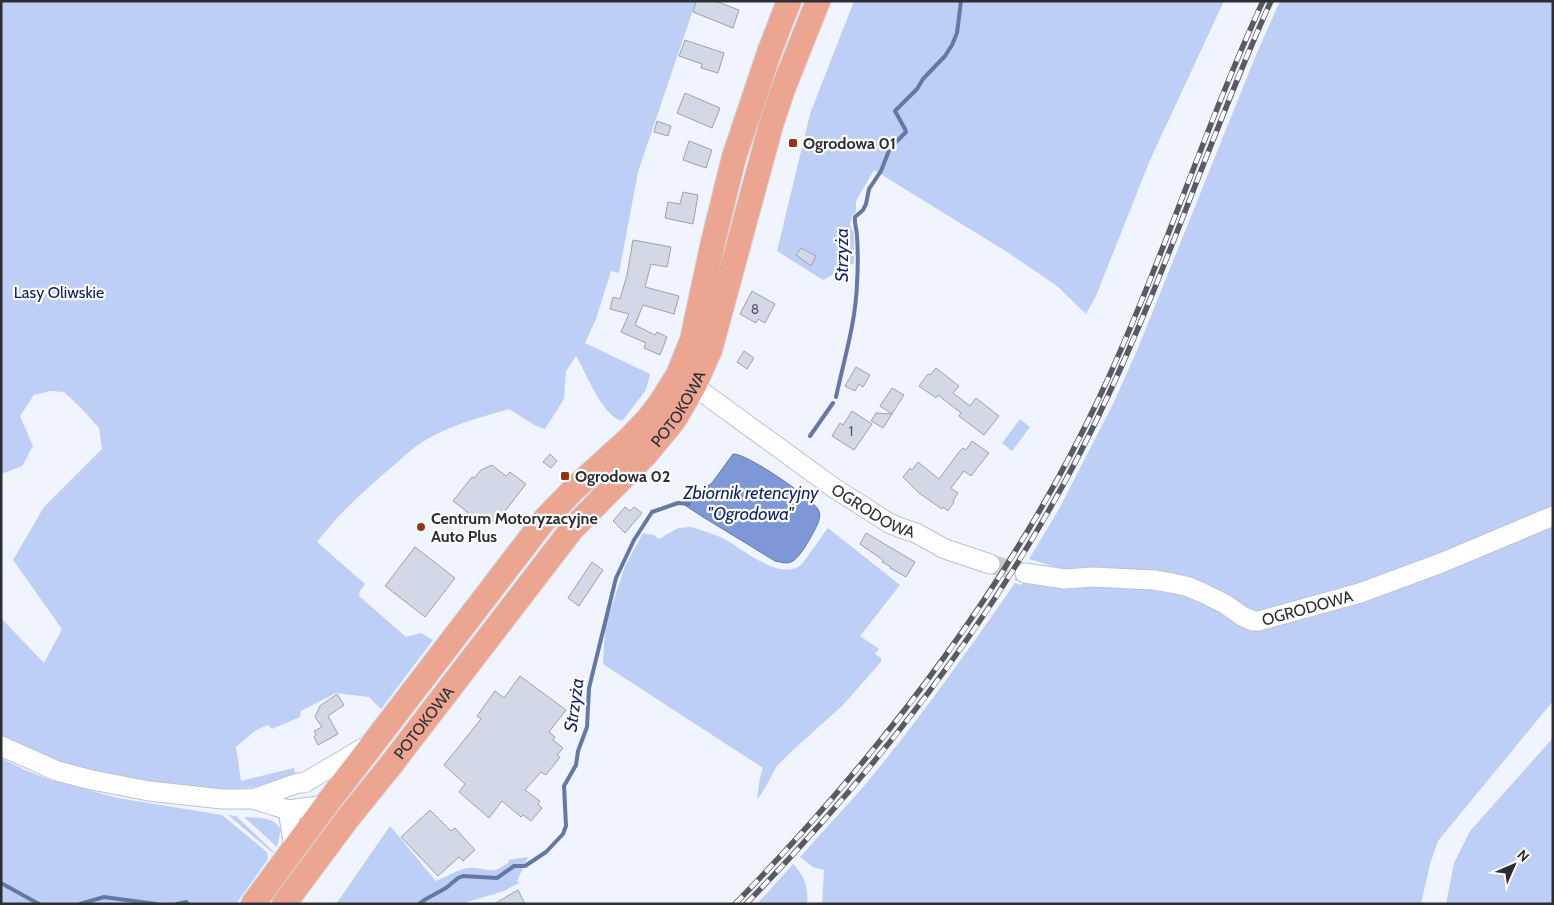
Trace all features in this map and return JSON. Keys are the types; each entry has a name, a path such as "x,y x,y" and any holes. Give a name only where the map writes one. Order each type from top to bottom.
{"main road":[{"name":"POTOKOWA","path":"326,805 545,519 649,418 662,402 675,380 685,361 692,340 713,242 734,158 770,50 789,1"},
{"name":"POTOKOWA","path":"284,904 348,818 572,529 646,454 674,420 694,386 710,350 771,125 783,89 818,1"},
{"path":"629,439 646,454"},
{"path":"406,701 426,718"},
{"path":"253,904 326,805"}],"street":[{"name":"OGRODOWA","path":"694,386 834,488 890,523 916,533 945,549 990,564"},
{"name":"OGRODOWA","path":"1026,573 1065,579 1093,577 1153,580 1172,583 1189,587 1225,604 1242,616 1253,621 1259,621 1360,593 1467,552 1553,516"},
{"name":"POTOKOWA","path":"253,799 298,783 304,783 375,741"},
{"name":"POTOKOWA","path":"1,746 57,770 92,780 149,791 222,799 253,799 288,810 326,805"},
{"path":"304,783 318,790 326,805 348,818"},
{"path":"288,810 294,848"}],"green space":[{"name":"Lasy Oliwskie","path":"1,1 696,1 638,172 619,273 611,271 596,319 585,343 650,374 646,390 622,421 608,411 601,402 576,356 566,371 564,399 545,429 536,426 509,409 448,429 424,441 410,451 334,521 317,542 365,584 359,596 406,637 421,633 433,640 381,709 369,697 336,693 301,711 300,717 272,729 268,725 256,730 236,747 241,781 294,768 296,777 249,788 202,789 179,787 58,763 37,755 1,735 1,618 44,663 62,629 13,560 44,507 102,449 99,428 64,392 51,391 34,395 20,416 33,446 22,466 1,474"},
{"path":"854,1 1224,1 1150,160 1096,296 1086,314 1057,286 1007,252 874,170 856,201 856,212 852,216 850,225 854,233 854,263 823,280 777,251 810,114"},
{"path":"1280,1 1553,1 1553,511 1365,586 1255,616 1229,601 1075,573 1029,559 1059,509 1114,402 1138,348 1256,55"},
{"path":"1020,419 1030,427 1012,451 1002,443"},
{"path":"1553,521 1553,701 1438,841 1430,864 1421,904 822,904 824,870 813,867 800,857 864,786 904,737 1015,583 1022,585 1023,581 1054,585 1184,589 1245,623"},
{"path":"691,527 728,541 754,558 775,568 785,570 794,569 802,564 828,528 900,585 860,636 879,649 875,654 881,658 881,662 842,706 777,766 757,799 763,768 603,664 605,627 625,566 643,533 654,535 659,539 678,528"},
{"path":"1553,738 1553,904 1446,904 1454,863 1470,831"},
{"path":"1,758 51,780 118,798 222,815 267,852 268,859 236,904 1,904"},
{"path":"228,815 236,816 274,852 273,853"},
{"path":"244,817 265,818 278,825 281,829 277,847"},
{"path":"390,826 436,881 456,871 469,868 493,870 503,867 509,862 508,860 528,857 517,881 519,883 504,891 461,904 336,904"},
{"path":"793,864 805,882 807,904 757,904"}],"water":[{"name":"Zbiornik retencyjny \"Ogrodowa\"","path":"733,454 750,460 777,476 812,502 820,513 818,523 795,560 785,563 775,561 683,503 712,483"}],"building":[{"path":"696,1 715,1 739,10 733,28 693,12"},
{"path":"685,40 724,53 718,73 701,68 702,64 679,56"},
{"path":"685,93 720,108 712,128 677,113"},
{"path":"657,121 671,126 668,136 654,132"},
{"path":"689,141 712,150 706,168 683,160"},
{"path":"683,192 698,195 693,224 665,218 668,202 680,204"},
{"path":"633,240 671,247 667,267 651,264 645,287 679,296 674,314 643,305 635,325 655,335 657,332 667,337 660,355 644,348 646,343 621,332 629,314 610,309 613,297 620,299 627,275"},
{"path":"801,248 816,256 811,266 796,255"},
{"path":"752,291 775,304 765,323 758,319 756,323 740,314"},
{"path":"744,351 754,358 747,369 737,362"},
{"path":"856,367 870,375 863,387 859,384 855,391 845,386"},
{"path":"936,368 959,386 953,393 970,406 976,398 999,416 984,435 959,416 961,413 938,395 936,398 919,386 928,374 930,375"},
{"path":"892,388 904,395 892,414 880,406"},
{"path":"852,411 872,424 854,450 832,436 840,423 843,425"},
{"path":"876,413 892,414 883,428 871,421"},
{"path":"972,441 989,453 971,476 964,471 951,488 958,493 948,511 919,493 903,477 918,462 939,479 959,452 963,448 966,450"},
{"path":"550,454 557,461 551,468 543,462"},
{"path":"492,465 506,476 510,472 526,484 495,524 489,520 484,525 453,501 472,477 474,478 481,470"},
{"path":"625,507 630,511 634,507 642,513 625,533 613,521"},
{"path":"866,533 915,562 906,577 890,568 882,562 883,560 860,544"},
{"path":"415,547 455,578 425,617 385,586"},
{"path":"592,562 603,570 579,606 568,598"},
{"path":"520,676 566,710 549,732 555,737 553,740 563,748 557,755 560,757 546,775 541,772 525,790 540,801 538,804 542,808 531,821 523,815 521,817 502,801 489,818 459,792 465,784 444,765 481,719 477,716 495,691 504,698"},
{"path":"337,694 344,705 328,716 338,734 318,745 314,737 316,735 314,731 322,727 315,717 320,706"},
{"path":"430,810 451,831 455,828 475,850 463,861 459,857 438,876 401,837"},
{"path":"518,890 525,904 494,904"}],"waterway":[{"name":"Strzyża","path":"836,397 849,340 856,297 858,254 855,217 863,210 869,189 881,171 890,148 906,132 895,111 917,89 923,79 945,56 952,45 957,33 961,1"},
{"name":"Strzyża","path":"810,436 833,403"},
{"name":"Strzyża","path":"419,904 463,876 497,878 514,866 525,866 546,852 563,834 566,826 564,786 576,765 578,751 587,727 589,688 616,578 634,540 652,512 678,503 689,504"},
{"name":"Strzyża","path":"1,883 39,904"},
{"name":"Strzyża","path":"80,904 104,897 156,904"},
{"name":"Strzyża","path":"177,904 186,902 188,904"}],"tunnel":[{"path":"990,564 1025,573"}],"railway":[{"path":"735,904 789,847 891,728 983,602 1025,536 1064,468 1121,349 1241,50 1263,1"},
{"path":"746,904 852,788 901,728 993,602 1034,536 1072,468 1129,349 1271,1"}],"place":[{"name":"Ogrodowa 01","path":"793,143"},
{"name":"Ogrodowa 02","path":"565,476"},
{"name":"Centrum Motoryzacyjne Auto Plus","path":"421,527"}]}
